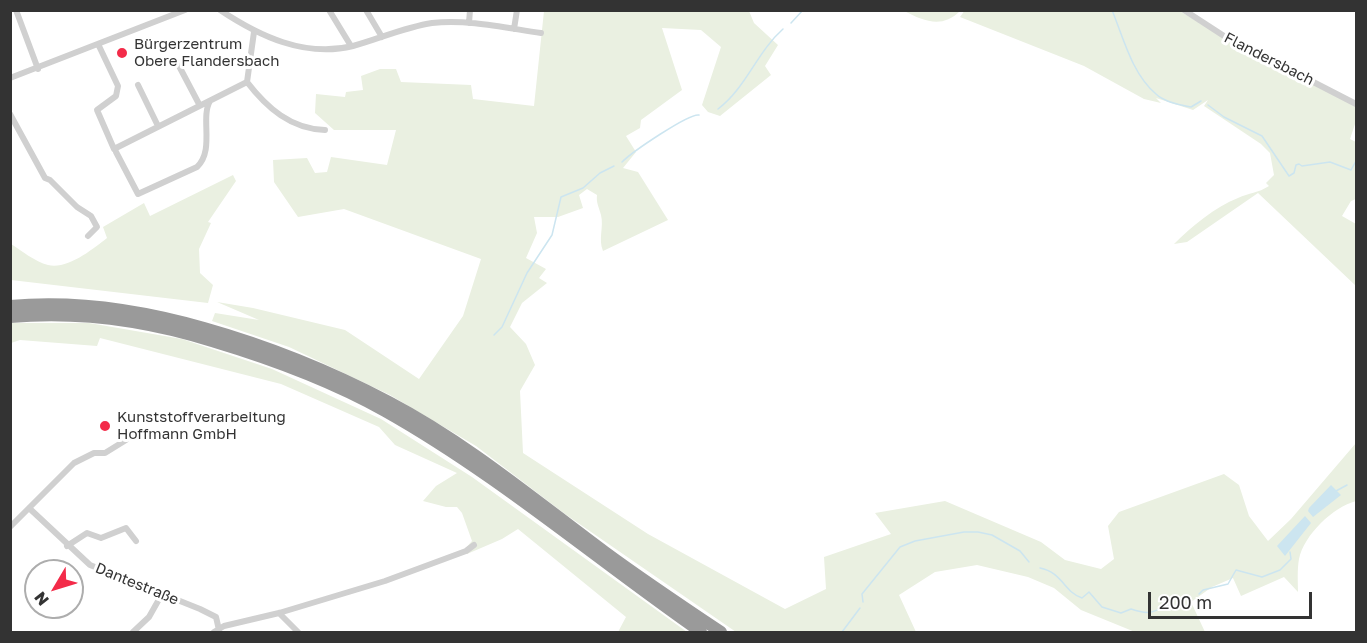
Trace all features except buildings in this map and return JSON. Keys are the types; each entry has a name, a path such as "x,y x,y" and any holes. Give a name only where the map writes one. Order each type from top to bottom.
{"highway":[{"path":"10,306 85,306 145,314 247,340 337,376 390,402 472,453 622,564 721,633"},
{"path":"10,317 84,317 139,323 187,333 284,363 333,385 384,410 466,462 701,633"}],"street":[{"path":"16,10 38,69"},
{"path":"10,78 99,46 185,10"},
{"path":"220,10 254,32 307,48 351,46 422,25 469,22 541,33"},
{"path":"329,10 351,46"},
{"path":"366,10 382,37"},
{"path":"469,22 470,10"},
{"path":"514,29 517,10"},
{"name":"Flandersbach","path":"1184,10 1224,36 1356,104"},
{"path":"247,82 254,32"},
{"path":"99,46 117,86 116,96 97,110 138,194 197,167 204,158 207,109 211,101"},
{"path":"179,66 199,104"},
{"path":"115,150 199,104 211,101 247,82"},
{"path":"247,82 286,120 311,129 325,130"},
{"path":"138,85 158,126"},
{"path":"10,114 45,178 50,180 70,201 95,219 97,227 88,236"},
{"path":"11,524 74,463 94,453 105,453 126,440"},
{"name":"Dantestraße","path":"29,508 67,546 102,572 216,617 218,632"},
{"path":"67,546 87,533 101,538 126,528 136,541"},
{"path":"218,632 243,621 329,599 466,551 474,545"},
{"path":"133,633 149,617 162,594"},
{"path":"279,613 298,633"}],"green space":[{"path":"965,10 1180,11 1234,44 1356,106 1356,121 1350,139 1356,142 1356,199 1351,201 1342,216 1356,224 1356,286 1258,193 1187,242 1174,244 1221,206 1269,186 1266,183 1274,175 1270,153 1261,144 1204,106 1208,100 1193,110 1156,98 1161,103 1144,99 1084,66 960,17"},
{"path":"544,11 749,11 754,23 778,45 765,66 771,75 720,116 708,112 702,105 721,47 701,30 662,28 682,90 641,120 640,128 626,136 636,152 623,168 638,172 668,220 603,251 602,220 597,195 587,189 579,195 583,208 558,217 534,217 537,233 526,258 546,269 539,278 547,283 522,303 510,327 526,344 535,365 520,391 523,453 648,534 785,609 826,589 824,557 891,534 875,513 945,501 1041,542 1065,560 1101,569 1114,559 1108,526 1119,512 1224,474 1239,485 1249,516 1268,541 1291,519 1356,443 1356,501 1329,516 1307,541 1299,559 1298,592 1284,577 1241,596 1233,578 1212,587 1191,602 1205,632 1135,632 1081,610 1054,588 1028,577 977,565 935,572 899,595 916,632 736,632 565,514 476,446 390,395 289,347 212,321 215,313 259,320 217,302 253,308 345,330 419,379 463,316 481,259 344,209 298,217 274,182 273,160 307,158 315,173 327,172 331,157 387,165 396,130 334,130 315,113 316,94 345,97 346,92 363,90 361,76 380,69 396,69 401,82 471,85 473,99 534,106"},
{"path":"904,11 960,11 946,20 933,22"},
{"path":"233,175 236,181 208,222 211,223 199,249 200,273 213,285 208,303 11,280 11,244 33,259 48,265 55,266 71,262 107,238 103,227 144,203 150,216"},
{"path":"11,323 89,323 182,339 272,369 381,419 472,477 687,632 618,632 626,617 518,529 502,539 467,554 464,550 472,541 462,513 457,507 446,507 423,501 436,486 457,473 395,445 379,427 281,384 100,338 97,346 20,340 11,343"}],"water":[{"path":"1331,485 1341,495 1313,517 1308,511 1309,508"},
{"path":"1305,516 1311,523 1285,556 1277,546"}],"waterway":[{"path":"791,23 803,10"},
{"name":"Flandersbach","path":"1112,10 1134,66 1148,86 1159,97 1172,103 1191,107 1201,101"},
{"path":"718,109 736,91 766,48 783,29"},
{"name":"Flandersbach","path":"1208,105 1224,117 1262,136 1289,176 1294,173 1296,165 1299,164 1302,166 1330,162 1351,170 1356,161"},
{"path":"622,162 673,126 699,115"},
{"path":"494,335 502,327 527,273 552,235 561,197 583,188 600,173 614,166"},
{"path":"1336,491 1347,485"},
{"path":"863,602 862,594 900,547 915,541 964,532 978,532 992,535 1020,551 1029,562"},
{"path":"1199,594 1203,590 1228,584 1236,570 1262,577 1280,570 1291,559 1290,552"},
{"path":"1040,568 1053,574 1076,595 1082,598 1089,592 1102,607 1121,613 1131,609 1148,612 1163,606 1191,606"},
{"path":"842,632 860,608"}],"place":[{"name":"Bürgerzentrum Obere Flandersbach","path":"122,53"},
{"name":"Kunststoffverarbeitung Hoffmann GmbH","path":"105,426"}]}
